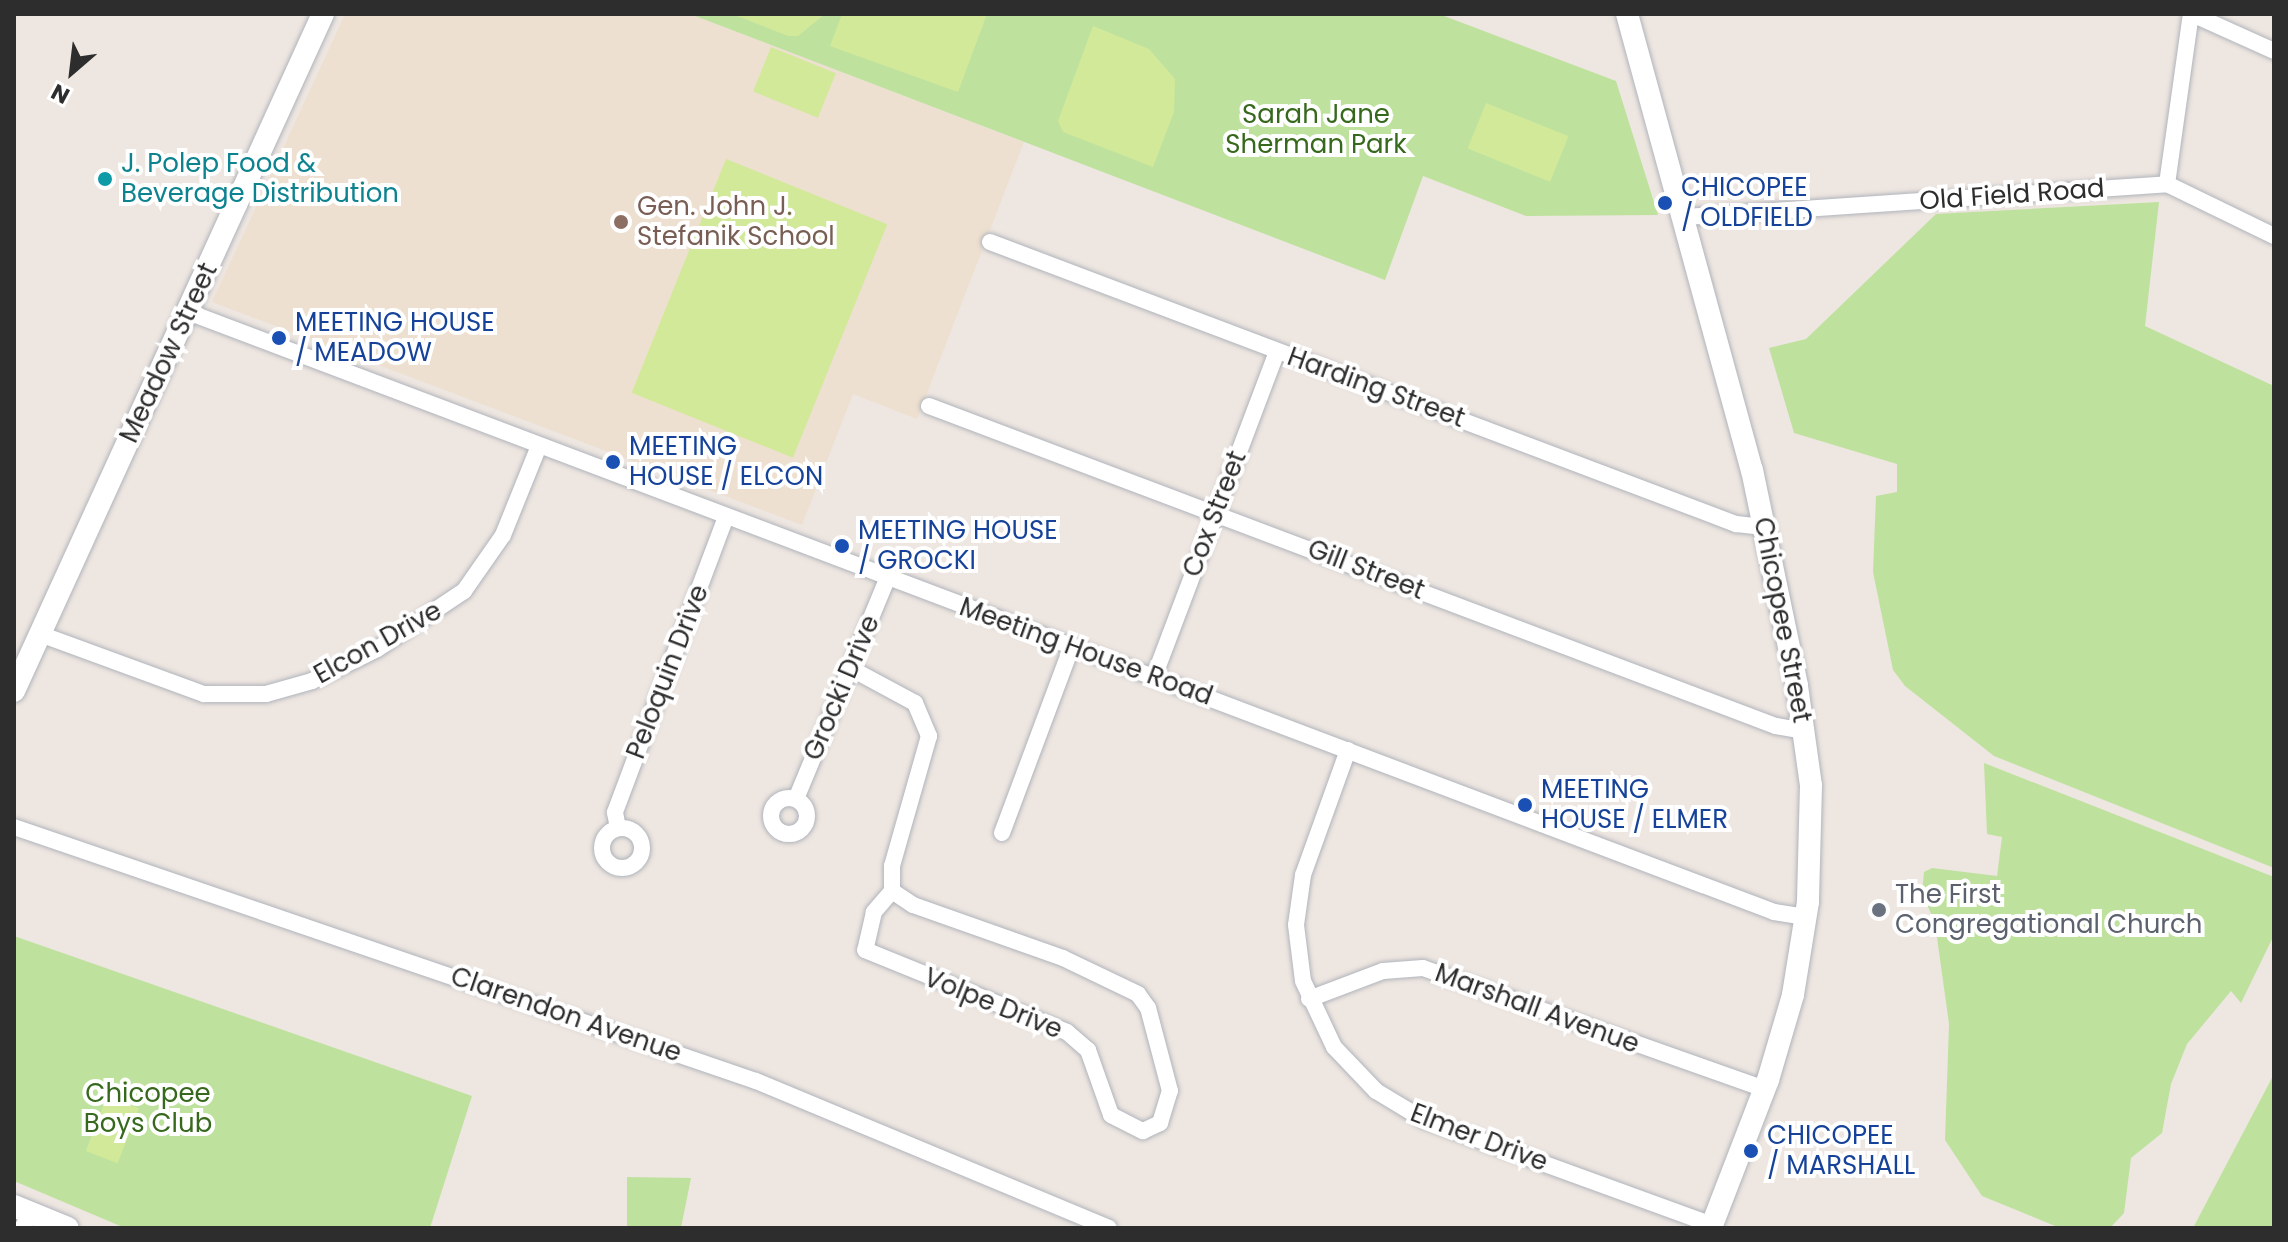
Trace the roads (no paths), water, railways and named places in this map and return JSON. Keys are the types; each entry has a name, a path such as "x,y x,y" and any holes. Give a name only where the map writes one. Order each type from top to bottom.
{"main road":[{"name":"Meadow Street","path":"14,691 323,14"},
{"name":"Chicopee Street","path":"1627,14 1686,217 1764,527 1804,731 1811,815 1806,917 1789,1015 1712,1227"},
{"path":"22,1216 68,1228"}],"street":[{"path":"2274,51 2192,14 2167,184 2274,236"},
{"name":"Old Field Road","path":"1686,217 2167,184"},
{"name":"Harding Street","path":"990,242 1736,524 1764,527"},
{"name":"Meeting House Road","path":"188,312 1774,912 1806,917"},
{"name":"Cox Street","path":"1154,677 1277,351"},
{"name":"Gill Street","path":"929,406 1776,726 1804,731"},
{"name":"Elcon Drive","path":"40,634 161,682 204,694 257,695 312,681 377,649 464,591 503,535 539,446"},
{"name":"Peloquin Drive","path":"618,828 615,812 726,516"},
{"name":"Grocki Drive","path":"796,799 888,577"},
{"path":"1002,833 1072,646"},
{"name":"Volpe Drive","path":"850,668 908,698 927,727 925,760 892,866 892,891 871,919 866,951 1067,1032 1088,1050 1111,1115 1143,1131 1163,1118 1170,1091 1148,1008 1138,994 1063,958 913,905 892,891"},
{"name":"Elmer Drive","path":"1348,750 1299,891 1296,944 1309,999 1344,1060 1399,1107 1486,1146 1712,1227"},
{"name":"Clarendon Avenue","path":"14,827 756,1081 1109,1228"},
{"name":"Marshall Avenue","path":"1309,999 1383,971 1423,968 1764,1089"}],"place":[{"name":"J. Polep Food & Beverage Distribution","path":"105,179"},
{"name":"CHICOPEE / OLDFIELD","path":"1665,203"},
{"name":"Gen. John J. Stefanik School","path":"621,222"},
{"name":"MEETING HOUSE / MEADOW","path":"279,338"},
{"name":"MEETING HOUSE / ELCON","path":"613,462"},
{"name":"MEETING HOUSE / GROCKI","path":"842,546"},
{"name":"MEETING HOUSE / ELMER","path":"1525,805"},
{"name":"The First Congregational Church","path":"1879,910"},
{"name":"CHICOPEE / MARSHALL","path":"1751,1151"}],"park label":[{"name":"Sarah Jane Sherman Park","path":"1316,130"},
{"name":"Chicopee Boys Club","path":"148,1109"}]}
